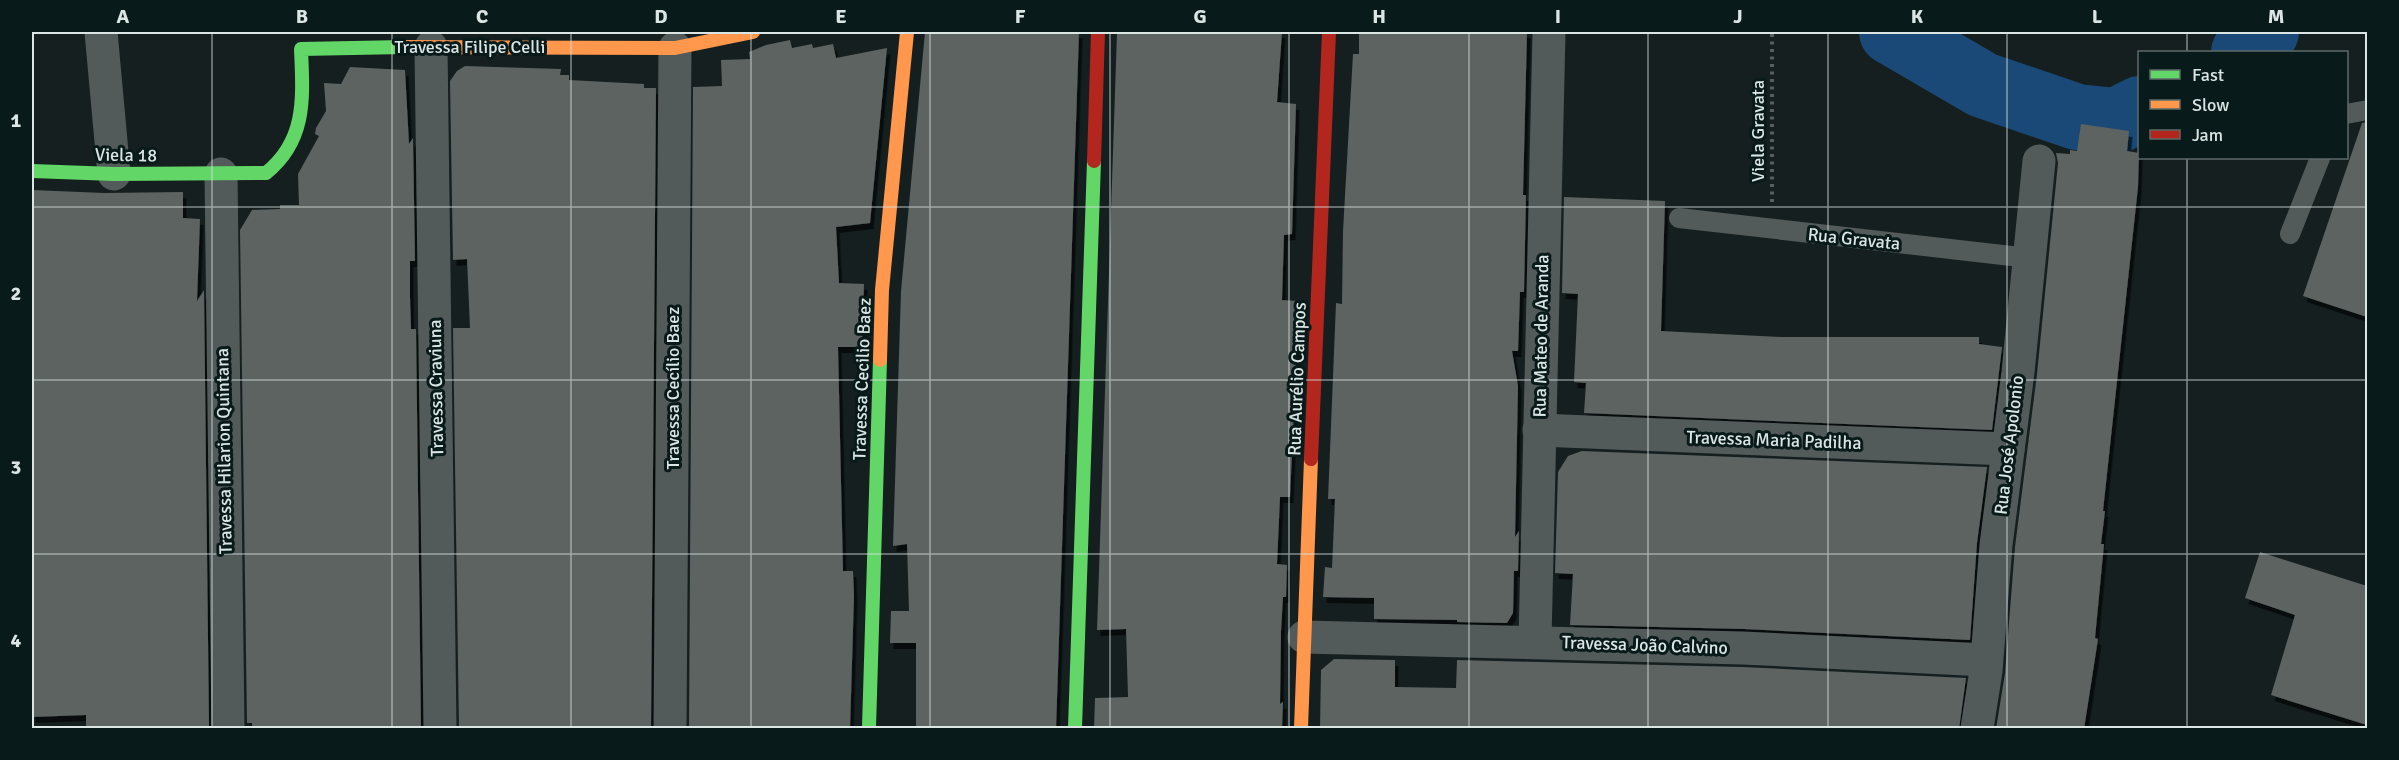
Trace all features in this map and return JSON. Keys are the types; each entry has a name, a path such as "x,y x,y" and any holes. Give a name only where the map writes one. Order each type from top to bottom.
{"street":[{"name":"Travessa Filipe Celli","path":"221,174 266,173 283,158 293,141 298,116 302,87 301,40 431,46 675,48 753,32"},
{"name":"Travessa Cecilio Baez","path":"869,729 882,290 907,32"},
{"path":"1075,729 1098,32"},
{"name":"Rua Aurélio Campos","path":"1301,729 1329,32"},
{"name":"Rua Mateo de Aranda","path":"1535,641 1549,32"},
{"path":"101,34 114,174"},
{"name":"Travessa Craviuna","path":"431,46 440,729"},
{"name":"Travessa Cecílio Baez","path":"670,729 675,48"},
{"name":"Rua José Apolonio","path":"1977,729 2039,161"},
{"name":"Viela 18","path":"32,171 221,174"},
{"name":"Travessa Hilarion Quintana","path":"221,174 228,729"},
{"name":"Travessa Maria Padilha","path":"1539,430 2008,449"},
{"name":"Travessa João Calvino","path":"1304,637 1743,648 1986,660"}],"lane":[{"path":"2348,114 2367,110"},
{"path":"2290,234 2320,159"},
{"name":"Rua Gravata","path":"1679,218 2029,258"}],"path":[{"name":"Viela Gravata","path":"1771,230 1772,32"}],"building":[{"path":"925,32 1079,32 1056,729 916,729 916,643 890,643 891,611 909,611 907,544 893,546 901,291"},
{"path":"1129,32 1282,32 1277,102 1296,104 1292,234 1284,235 1282,300 1299,301 1290,497 1280,497 1277,564 1287,565 1286,597 1283,597 1281,631 1282,729 1094,729 1095,698 1128,697 1126,629 1097,630 1117,33 1129,34"},
{"path":"1359,32 1527,32 1523,195 1526,195 1524,292 1520,292 1518,351 1512,351 1518,386 1515,537 1519,531 1518,571 1514,571 1513,613 1507,623 1374,619 1374,598 1323,597 1325,567 1332,568 1335,499 1328,499 1336,303 1342,304 1343,231 1353,54 1359,54"},
{"path":"790,40 792,48 812,44 813,48 833,44 836,58 887,48 870,223 836,227 839,283 864,284 862,347 838,347 843,571 853,571 854,596 850,729 689,729 693,87 722,86 721,60 750,59 749,52 766,45"},
{"path":"465,66 561,69 560,75 569,75 569,80 644,84 644,88 656,88 651,729 459,729 453,328 470,328 467,259 453,260 450,81 457,71"},
{"path":"350,67 405,70 409,144 413,138 415,261 410,261 410,297 411,329 416,329 421,729 252,729 252,723 247,723 240,230 252,210 280,209 280,205 299,205 298,174 319,136 315,134 316,128 326,111 324,83 341,84"},
{"path":"2367,122 2367,317 2303,296 2362,123"},
{"path":"2081,124 2129,131 2127,151 2138,153 2139,159 2138,187 2103,511 2105,511 2101,544 2104,544 2095,638 2098,639 2084,729 1996,729 2005,673 2015,547 2037,374 2058,163 2056,153 2070,154 2070,150 2077,151"},
{"path":"32,190 104,193 183,192 183,218 200,219 197,301 204,290 209,726 188,729 86,729 86,715 32,717 34,240 32,240"},
{"path":"1564,197 1665,201 1661,331 1782,337 1979,337 1979,344 2002,347 1992,430 1584,413 1586,383 1574,382 1578,294 1562,293"},
{"path":"1582,451 1987,467 1977,543 1970,640 1744,629 1570,625 1573,574 1555,573 1558,472 1568,456"},
{"path":"2260,552 2367,586 2367,725 2271,695 2295,615 2245,598"},
{"path":"1334,659 1395,660 1395,687 1456,688 1457,660 1742,667 1966,678 1959,729 1320,729 1321,670"}],"waterway":[{"path":"1892,32 1983,85 2077,117 2116,121 2138,110"},
{"path":"2245,51 2266,32"}],"traffic: fast":[{"path":"32,171 114,174 266,173 279,160 296,132 302,101 301,49 404,47"},
{"path":"1075,728 1094,161"},
{"path":"869,728 880,360"}],"traffic: slow":[{"path":"404,47 675,48 753,32"},
{"path":"880,360 882,290 907,32"},
{"path":"1301,728 1311,459"}],"traffic: jam":[{"path":"1094,161 1098,32"},
{"path":"1311,459 1329,32"}]}
